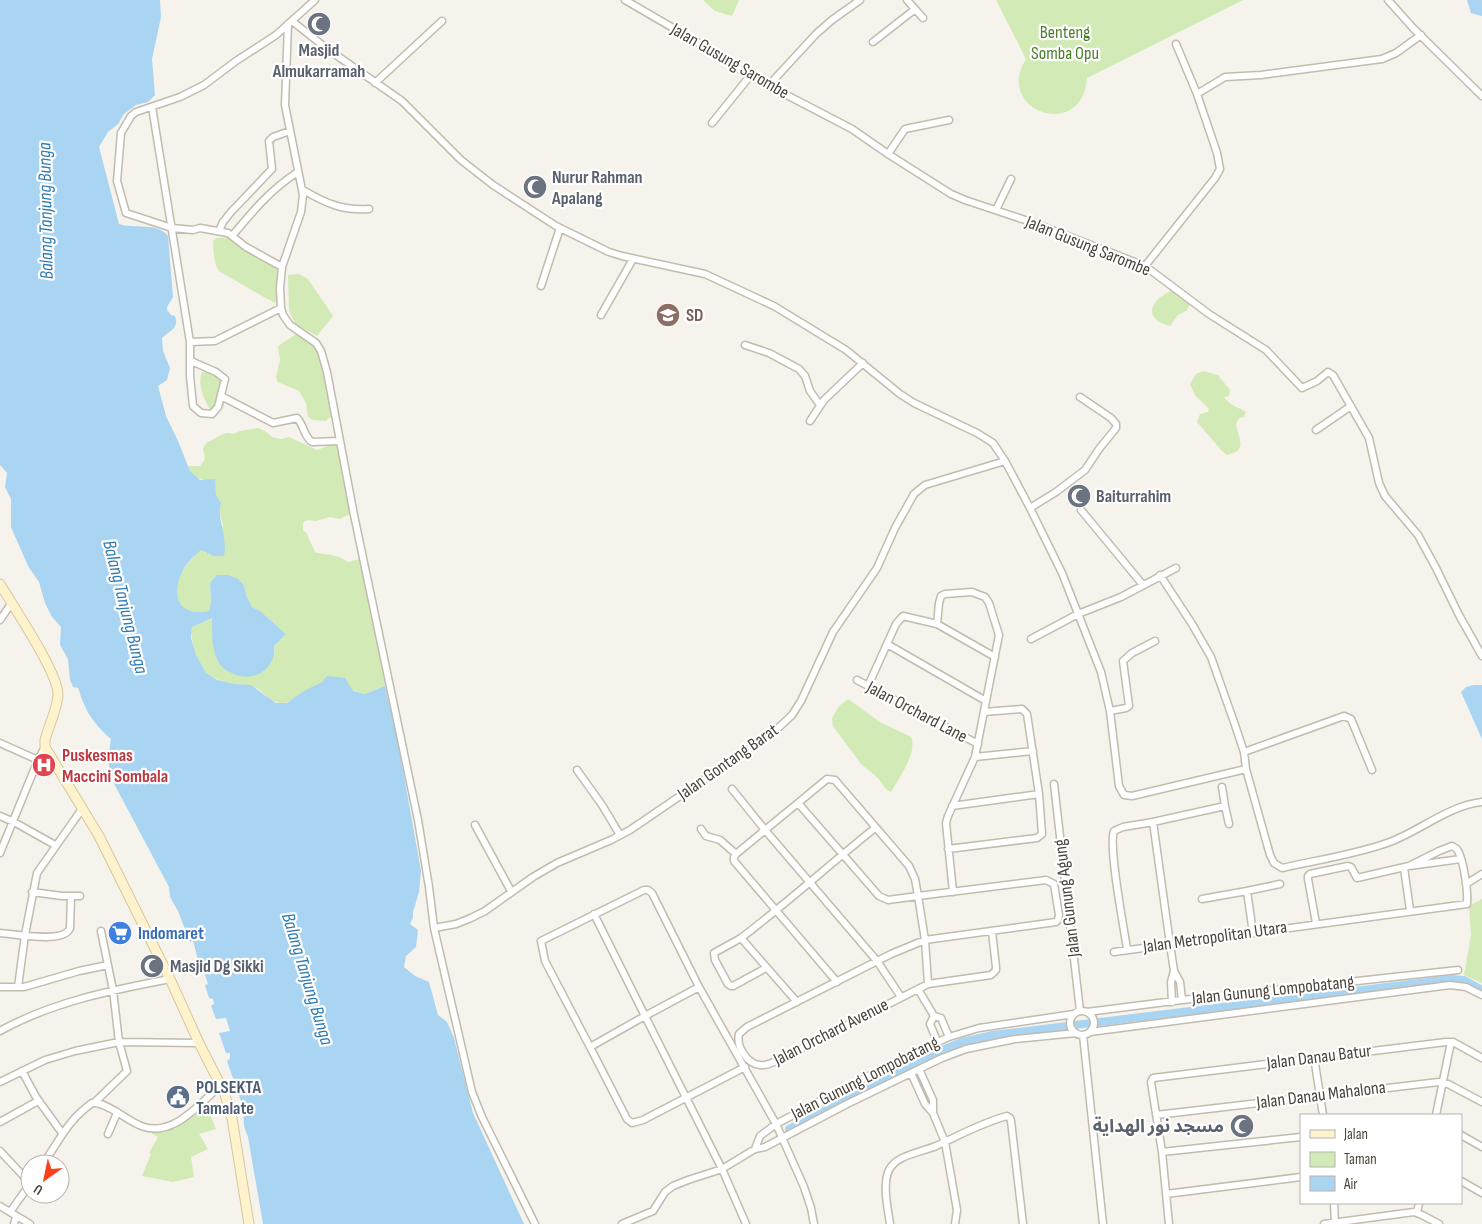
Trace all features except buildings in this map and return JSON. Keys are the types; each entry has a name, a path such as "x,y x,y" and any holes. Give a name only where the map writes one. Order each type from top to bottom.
{"street":[{"path":"282,267 246,247 232,236 219,231 200,228 193,230 172,228 126,213 117,181 122,134 132,116 141,110 180,97 204,85 276,34 315,0"},
{"name":"Jalan Gusung Sarombe","path":"624,0 704,46 750,76 852,129 951,194 1145,266 1209,314 1266,350 1302,388 1317,381 1328,372 1333,375 1369,438 1385,496 1418,536 1482,656"},
{"path":"638,7 643,0"},
{"path":"769,85 816,34 860,0"},
{"path":"907,0 923,18"},
{"path":"1388,0 1482,96"},
{"path":"873,42 914,10"},
{"path":"375,83 442,21"},
{"path":"290,23 402,101 449,149 476,172 560,228 609,252 633,259 690,270 721,280 774,306 846,350 900,394 914,403 987,438 993,443 1005,461 1062,573 1102,672 1110,711 1120,790 1124,795 1132,796 1246,769"},
{"path":"290,23 285,91 290,131 303,190 301,212 282,267 281,308 286,320 316,343 321,351 327,372 418,820 430,887 434,928 472,1092 482,1117 535,1224"},
{"path":"1197,94 1225,77 1261,75 1382,59 1396,53 1421,35"},
{"path":"1145,266 1215,178 1220,169 1214,144 1197,94 1176,44"},
{"path":"712,123 750,76"},
{"path":"152,107 190,342 192,397 195,408 205,414 212,414 218,407 222,396 224,376 191,361"},
{"path":"888,154 905,129 949,120"},
{"path":"219,231 231,212 272,169 269,141 273,137 290,131"},
{"path":"232,236 255,208 285,180 298,172"},
{"path":"996,210 1011,179"},
{"path":"303,190 325,202 342,208 369,209"},
{"path":"541,286 560,228"},
{"path":"601,315 633,259"},
{"path":"190,342 215,341 281,308"},
{"path":"745,345 769,353 799,369 805,376 810,392 820,404"},
{"path":"810,421 820,404 863,363"},
{"path":"222,396 273,423 297,418 312,442 340,441"},
{"path":"1030,508 1056,492 1085,470 1116,428 1116,424 1111,418 1080,397"},
{"path":"1316,430 1351,406"},
{"name":"Jalan Gontang Barat","path":"434,928 456,924 471,918 557,863 620,835 774,732 792,715 801,702 833,632 877,568 895,528 917,491 925,485 1005,461"},
{"path":"1081,510 1144,585"},
{"path":"1031,639 1078,614 1110,602 1176,568"},
{"path":"1160,575 1211,657 1244,752 1246,769 1270,855 1274,863 1282,868 1341,856 1388,843 1458,809 1482,802"},
{"path":"0,584 42,654 58,689 57,702 45,747 0,854"},
{"path":"798,803 842,855 883,899 894,900 953,892 946,823 975,757 999,642 998,629 989,603 985,597 972,592 941,596 937,624"},
{"path":"0,620 11,604"},
{"path":"868,686 896,624 903,616 937,624 995,657"},
{"path":"1110,711 1129,706 1123,661 1132,653 1155,641"},
{"path":"887,644 986,701"},
{"name":"Jalan Orchard Lane","path":"857,680 978,744"},
{"path":"948,849 1034,839 1040,836 1042,829 1039,794 1026,711 1018,709 984,712"},
{"path":"1244,752 1344,716 1351,719 1372,770"},
{"path":"0,743 38,760"},
{"path":"45,747 100,836 229,1102 249,1224"},
{"path":"975,757 1033,751"},
{"path":"577,770 602,804 620,835"},
{"path":"838,982 733,859 736,854 823,782 832,779 913,872 925,940 928,984 992,975 996,970 992,932"},
{"name":"Jalan Gunung Agung","path":"1054,784 1081,1014"},
{"path":"1222,787 1229,824"},
{"path":"732,789 808,882 877,961 901,997"},
{"path":"952,806 1039,794"},
{"path":"1127,949 1112,838 1114,831 1123,827 1225,806"},
{"path":"18,987 32,892 37,873 82,809"},
{"path":"0,816 55,845"},
{"path":"1153,822 1174,970 1180,982 1182,1000"},
{"path":"475,825 511,891"},
{"path":"766,968 731,986 728,984 715,960 714,953 741,938 776,911 808,882 875,828"},
{"path":"701,829 706,836 720,840 736,854"},
{"path":"1407,867 1452,846 1458,850 1465,882 1482,874"},
{"path":"1316,923 1308,875 1348,866 1357,878 1407,867 1461,859"},
{"path":"1407,867 1410,910"},
{"name":"Jalan Orchard Avenue","path":"928,984 763,1066 752,1062 743,1052 739,1043 738,1037 741,1030 899,950 925,940 992,932 1056,922 1058,920 1059,915 1054,884 1046,880 953,892"},
{"name":"Jalan Metropolitan Utara","path":"1114,952 1410,910 1466,905 1468,901 1465,882"},
{"path":"1202,899 1280,884"},
{"path":"746,1067 643,1120 634,1123 630,1122 545,962 540,944 543,939 644,890 650,890 700,987 746,1067 776,1124 760,1136 755,1149"},
{"path":"1247,891 1253,933"},
{"path":"32,892 80,896"},
{"path":"0,933 53,937 67,934 70,928 71,896"},
{"path":"594,914 722,1169 746,1224"},
{"path":"50,1154 62,1133 79,1112 95,1102 127,1071 119,1042 113,990 101,931"},
{"path":"741,938 797,1002"},
{"path":"0,987 18,987 108,965"},
{"path":"1172,1002 1171,982 1174,970"},
{"name":"Jalan Gunung Lompobatang","path":"1458,970 1182,1000 979,1028 937,1041 776,1124 781,1137 942,1058 989,1044 1015,1039 1450,985 1466,987 1482,995"},
{"path":"0,1031 36,1013 113,990 170,978"},
{"path":"590,1047 700,987"},
{"path":"918,990 934,1016 941,1018 949,1037"},
{"path":"1081,1014 1094,1022 1083,1032 1070,1024 1081,1014"},
{"path":"934,1016 930,1024 937,1041"},
{"path":"1083,1032 1103,1224"},
{"path":"0,1082 37,1063 60,1055 119,1042 199,1043"},
{"path":"1436,1114 1451,1042 1482,1058"},
{"name":"Jalan Danau Batur","path":"1156,1115 1152,1079 1314,1057 1451,1042"},
{"path":"1314,1057 1322,1114"},
{"path":"919,1069 933,1100 933,1113"},
{"path":"22,1071 38,1101 62,1133"},
{"path":"911,1073 925,1104 933,1113 945,1142 957,1210 955,1224"},
{"path":"1444,1082 1482,1102"},
{"name":"Jalan Danau Mahalona","path":"1156,1115 1444,1082"},
{"path":"95,1102 145,1128 170,1127 178,1123 221,1085"},
{"path":"0,1122 38,1101"},
{"path":"108,1134 117,1113"},
{"path":"1156,1115 1162,1152 1169,1224"},
{"path":"890,1224 886,1185 892,1166 903,1158 945,1142 980,1124 1009,1117 1016,1158 1023,1224"},
{"path":"1462,1136 1482,1147"},
{"path":"622,1224 653,1211 665,1192 673,1186 722,1169 755,1149 765,1147 781,1137 804,1187 814,1224"},
{"path":"1162,1152 1300,1137"},
{"path":"0,1151 20,1173"},
{"path":"1166,1194 1300,1177"},
{"path":"1462,1182 1482,1193"},
{"path":"14,1224 13,1214 20,1202"},
{"path":"1334,1204 1335,1223"},
{"path":"1417,1212 1419,1204"},
{"path":"0,1206 30,1224"},
{"path":"1324,1224 1417,1212 1439,1224"}],"green space":[{"path":"703,0 739,0 732,16 715,11"},
{"name":"Benteng Somba Opu","path":"996,0 1243,0 1087,78 1082,98 1071,109 1057,114 1043,112 1030,105 1021,93 1019,77 1026,59"},
{"path":"231,237 279,267 280,301 276,303 269,300 219,271 215,260 213,241 216,238"},
{"path":"299,274 308,279 333,316 317,336 295,324 289,310 288,275"},
{"path":"1171,291 1182,296 1190,305 1186,311 1178,315 1170,326 1155,319 1152,309 1158,299"},
{"path":"296,334 304,336 321,351 333,419 330,417 326,421 313,420 308,417 306,403 299,391 278,382 276,377 280,360 278,346"},
{"path":"206,371 228,377 224,389 224,406 219,412 211,411 202,392 200,382 202,372"},
{"path":"1203,371 1218,375 1230,390 1229,396 1224,397 1226,400 1246,412 1244,417 1239,418 1236,424 1240,447 1234,453 1227,455 1222,451 1197,422 1200,414 1208,412 1209,409 1195,395 1190,384 1196,374"},
{"path":"258,428 272,437 281,439 289,437 317,450 333,444 339,444 350,514 340,519 330,517 316,521 308,520 303,522 303,531 306,532 315,552 336,556 348,562 359,559 364,562 385,686 365,694 322,682 288,702 280,703 272,700 252,686 232,684 207,674 197,659 193,645 192,627 212,618 212,638 275,651 274,646 286,634 260,611 252,607 244,586 210,582 211,602 209,611 198,612 183,608 177,596 179,579 183,570 202,549 206,553 223,526 219,509 221,503 216,495 214,479 205,480 198,478 192,474 188,466 200,466 205,459 203,448 207,442 225,433 233,434"},
{"path":"848,699 880,722 911,737 912,750 910,757 891,792 861,764 833,726 832,718 839,706"},
{"path":"1482,899 1482,983 1464,975 1471,935 1469,906"},
{"path":"205,1102 216,1129 199,1134 208,1149 191,1157 194,1177 173,1182 142,1176 151,1154 149,1153 158,1137 152,1134 153,1129 175,1129"}],"water":[{"name":"Balang Tanjung Bunga","path":"0,0 160,0 161,17 152,59 155,95 148,102 136,105 124,114 118,124 108,132 99,147 119,224 152,227 164,232 168,236 173,297 167,310 171,315 175,316 176,324 162,338 163,351 170,368 167,380 158,386 166,416 190,471 200,480 215,479 216,495 221,503 220,515 225,542 224,556 214,556 201,550 183,570 179,579 177,596 184,608 190,611 209,611 211,602 210,583 217,575 228,575 238,579 244,586 252,607 260,611 286,634 274,646 272,661 267,668 262,672 247,677 228,671 218,662 213,644 212,618 192,627 191,638 196,655 206,673 217,680 251,685 276,703 287,703 304,691 322,682 327,676 345,678 353,691 365,694 385,686 398,742 421,871 419,892 410,924 418,930 416,947 406,956 404,967 415,976 429,982 438,1015 447,1022 454,1038 473,1113 524,1224 263,1224 248,1137 244,1126 243,1107 227,1061 230,1059 230,1053 226,1053 219,1033 230,1031 226,1018 216,1019 211,1006 214,1004 213,999 209,998 205,985 208,984 200,967 193,941 190,942 178,911 170,897 169,887 111,778 108,760 111,739 90,716 78,688 73,687 70,680 68,659 60,645 61,627 52,617 45,603 39,582 28,566 11,527 11,499 5,487 7,473 0,465"},
{"path":"1467,0 1482,0 1482,16 1471,13"},
{"path":"1482,685 1482,739 1461,692 1466,687"}],"waterway":[{"path":"789,1129 937,1052 962,1042 993,1035 1452,979 1464,980 1482,990"}],"place":[{"name":"Masjid Almukarramah","path":"319,24"},
{"name":"Nurur Rahman Apalang","path":"535,187"},
{"name":"SD","path":"668,315"},
{"name":"Baiturrahim","path":"1079,496"},
{"name":"Puskesmas Maccini Sombala","path":"44,765"},
{"name":"Indomaret","path":"120,933"},
{"name":"Masjid Dg Sikki","path":"152,966"},
{"name":"POLSEKTA Tamalate","path":"178,1097"},
{"name":"مسجد نور الهداية","path":"1242,1126"}]}
